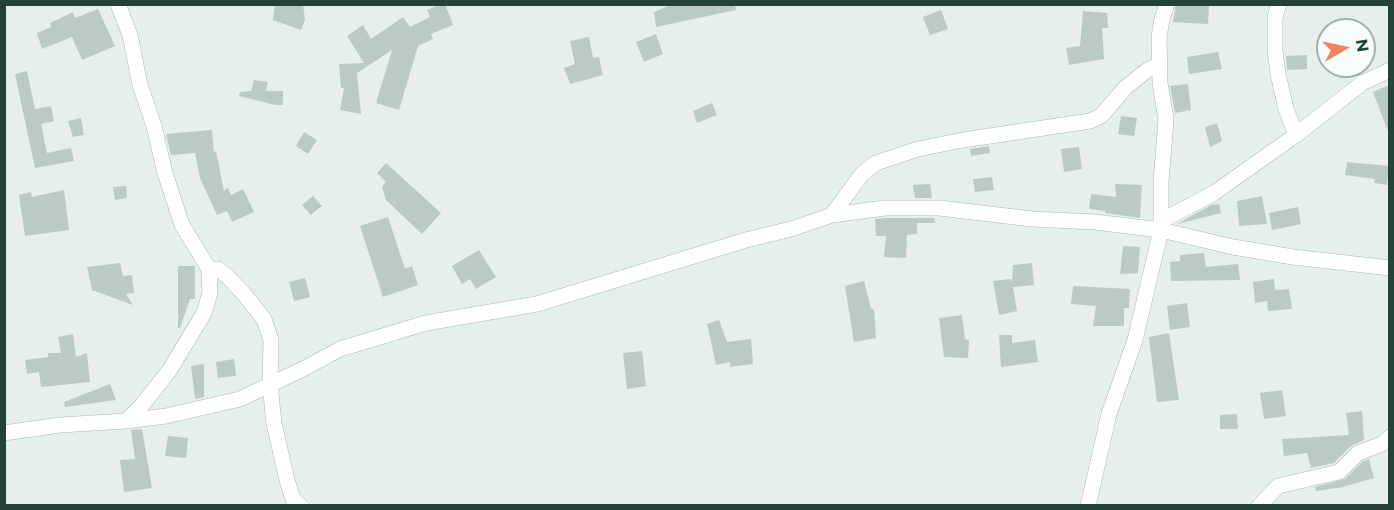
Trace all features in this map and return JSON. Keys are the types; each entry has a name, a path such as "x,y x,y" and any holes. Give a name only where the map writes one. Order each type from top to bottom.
{"street":[{"path":"118,4 130,35 140,85 154,126 165,173 182,225 208,269 210,293 204,313 170,371 126,421"},
{"path":"1088,506 1109,414 1135,340 1161,225 1161,182 1166,119 1159,64 1160,28 1167,4"},
{"path":"1279,4 1275,17 1277,66 1286,109 1296,135"},
{"path":"832,215 862,174 876,163 918,149 963,140 1090,121 1101,116 1125,88 1159,64"},
{"path":"1161,225 1214,193 1296,135 1362,83 1389,70"},
{"path":"4,433 60,424 126,421 166,416 240,399 340,349 426,323 537,304 832,215 885,208 939,208 1032,219 1161,225 1233,247 1293,257 1389,268"},
{"path":"208,269 218,269 227,276 264,319 271,340 270,385 281,462 293,499 301,506"},
{"path":"1258,506 1278,486 1339,472 1358,453 1382,444 1389,437"}],"building":[{"path":"275,4 303,4 305,20 301,30 273,20"},
{"path":"445,4 453,25 431,34 433,39 418,46 399,110 376,103 392,50 357,73 361,114 340,110 344,88 341,88 339,64 364,63 347,36 363,25 371,39 403,17 410,27 430,17 427,10"},
{"path":"673,4 735,4 736,10 656,27 654,12"},
{"path":"1176,4 1209,4 1208,24 1173,22"},
{"path":"98,9 115,46 82,60 72,37 42,49 37,33 51,27 50,23 73,12 75,18"},
{"path":"941,10 948,29 930,35 923,17"},
{"path":"1083,11 1107,13 1108,28 1102,28 1104,59 1069,65 1066,48 1080,46"},
{"path":"656,34 663,54 644,62 636,42"},
{"path":"589,37 593,58 599,57 603,75 570,84 564,68 575,64 570,41"},
{"path":"1218,52 1222,69 1189,74 1187,57"},
{"path":"1307,55 1307,69 1287,70 1286,56"},
{"path":"27,71 35,109 51,106 54,121 41,124 47,153 71,148 74,161 35,168 15,74"},
{"path":"254,80 268,82 266,91 283,91 283,105 239,96 240,92 251,91"},
{"path":"1188,84 1191,110 1175,113 1170,86"},
{"path":"1389,85 1389,131 1388,131 1373,92"},
{"path":"712,103 717,115 697,123 693,111"},
{"path":"1121,116 1137,118 1134,136 1118,134"},
{"path":"81,118 84,135 73,137 68,121"},
{"path":"1217,123 1222,141 1210,147 1205,127"},
{"path":"212,130 214,152 216,151 224,191 228,188 231,195 243,189 254,212 232,222 227,211 217,215 200,178 195,153 171,155 166,134"},
{"path":"304,132 317,140 308,154 296,146"},
{"path":"989,146 990,153 971,156 970,149"},
{"path":"1079,147 1082,169 1064,172 1061,149"},
{"path":"1347,162 1389,166 1387,185 1374,183 1375,179 1345,175"},
{"path":"386,163 441,213 422,234 386,200 382,187 386,182 377,173"},
{"path":"992,177 994,190 975,192 973,179"},
{"path":"930,184 932,198 915,198 913,185"},
{"path":"1115,184 1142,185 1140,218 1089,209 1091,194 1116,197"},
{"path":"126,186 127,198 115,200 113,187"},
{"path":"64,190 69,230 25,236 19,195 31,192 32,197"},
{"path":"313,196 322,206 311,215 302,205"},
{"path":"1262,196 1267,224 1239,226 1237,201"},
{"path":"1219,204 1221,213 1177,224 1211,205"},
{"path":"1298,207 1301,224 1272,230 1269,213"},
{"path":"388,217 405,269 412,266 418,285 383,297 360,226"},
{"path":"934,218 935,223 917,223 917,234 907,235 906,258 884,257 886,236 876,236 875,219"},
{"path":"1123,246 1140,247 1138,273 1120,274"},
{"path":"479,250 496,277 476,289 470,279 462,284 452,266"},
{"path":"1204,253 1206,267 1238,264 1240,280 1171,281 1170,262 1180,261 1180,255"},
{"path":"120,263 123,276 132,275 134,293 126,294 133,305 92,290 87,267"},
{"path":"1032,263 1034,285 1013,287 1017,311 999,315 993,281 1011,279 1012,283 1013,265"},
{"path":"178,266 195,266 195,299 190,299 180,328 178,328"},
{"path":"305,278 310,297 294,301 289,282"},
{"path":"1274,279 1275,290 1289,289 1292,309 1268,311 1267,301 1255,303 1253,282"},
{"path":"864,281 871,309 874,309 876,338 854,342 845,286"},
{"path":"1073,286 1130,289 1129,308 1124,308 1124,326 1093,326 1096,306 1071,304"},
{"path":"1187,303 1190,327 1170,330 1167,306"},
{"path":"962,315 965,339 969,340 968,358 944,357 939,318"},
{"path":"719,320 727,342 751,339 753,364 730,367 730,362 716,365 707,324"},
{"path":"1169,333 1179,400 1157,402 1149,337"},
{"path":"73,334 76,357 87,353 90,382 41,387 39,372 27,374 25,360 48,357 48,353 61,353 58,337"},
{"path":"999,335 1012,335 1012,343 1035,340 1038,362 1001,367"},
{"path":"642,351 646,386 627,389 623,353"},
{"path":"234,359 236,376 218,378 216,362"},
{"path":"204,364 204,397 195,399 191,366"},
{"path":"110,384 116,400 65,407 64,402"},
{"path":"1282,390 1286,416 1264,419 1260,393"},
{"path":"1362,411 1364,440 1351,446 1334,463 1311,468 1307,453 1284,456 1282,439 1349,435 1346,413"},
{"path":"1237,414 1238,429 1220,429 1220,415"},
{"path":"142,429 152,488 124,492 120,460 135,459 131,430"},
{"path":"168,436 188,438 186,458 165,456"},
{"path":"1369,459 1374,478 1343,487 1316,491 1315,487 1345,479 1363,461"}]}
